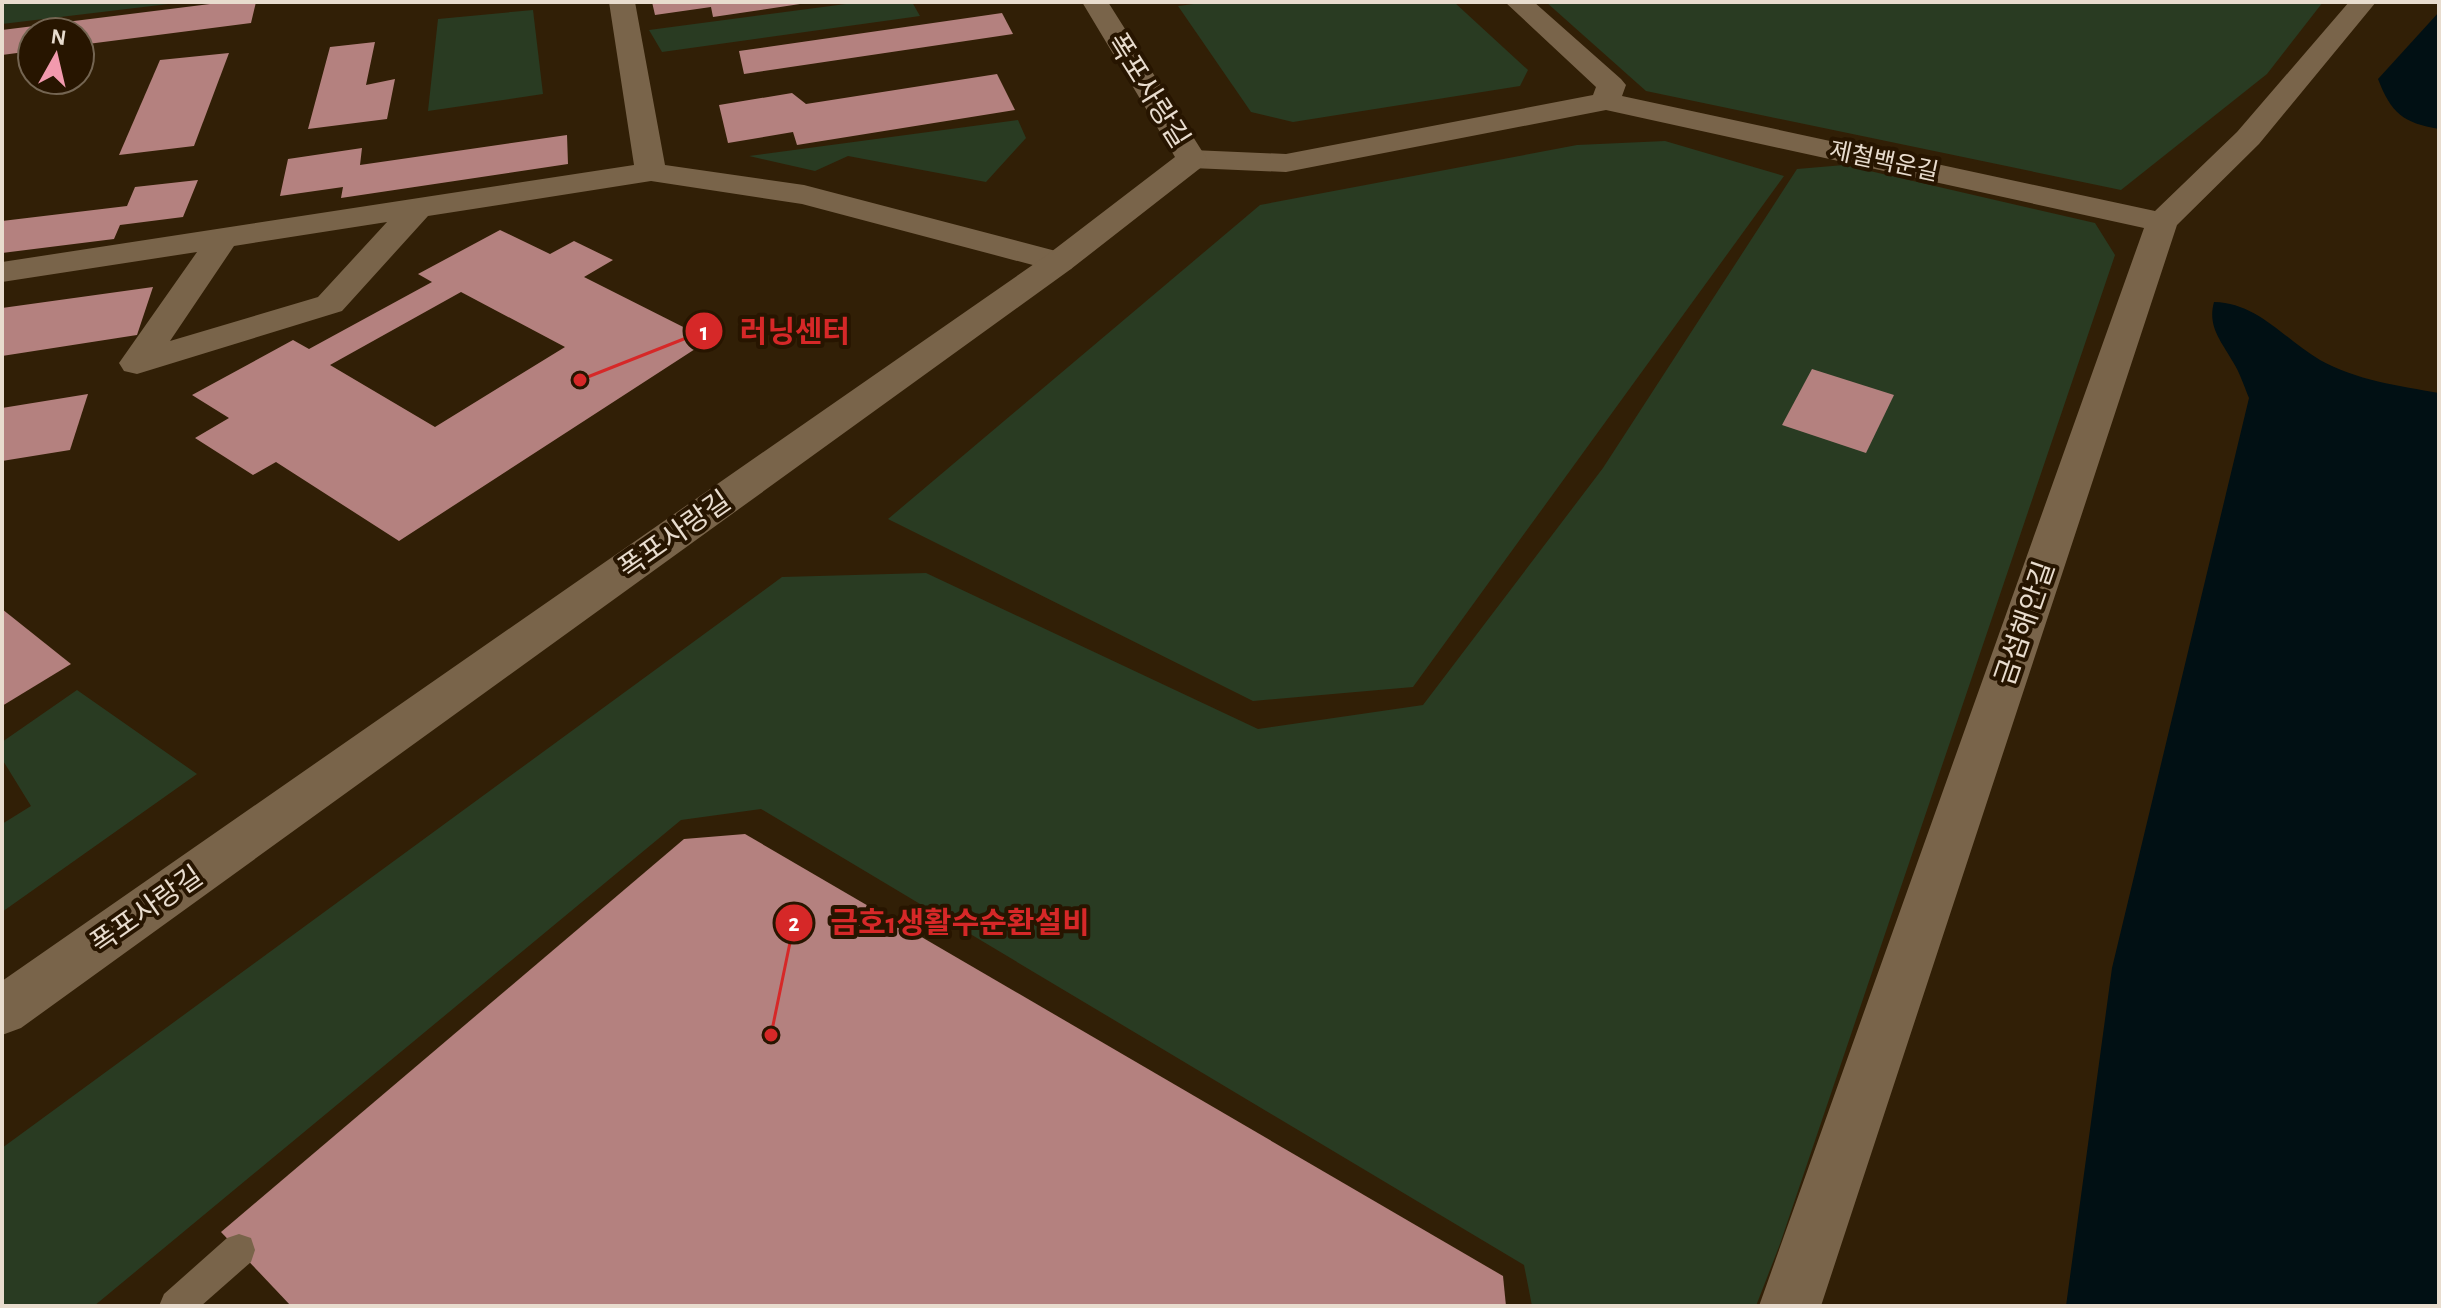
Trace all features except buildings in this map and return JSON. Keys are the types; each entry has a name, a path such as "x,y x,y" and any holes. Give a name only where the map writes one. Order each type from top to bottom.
{"street":[{"path":"622,2 651,172"},
{"name":"폭포사랑길","path":"2,1011 1059,262 1192,159 1095,2"},
{"path":"1518,2 1611,85 1606,101"},
{"name":"금섬해안길","path":"1790,1306 2162,222 2248,138 2363,2"},
{"name":"제철백운길","path":"1192,159 1286,163 1606,101 2162,222"},
{"path":"2,272 651,172 804,195 1059,262"},
{"path":"223,238 137,363 330,304 418,208"}],"lane":[{"path":"176,1306 239,1250"}],"green space":[{"path":"2,2 185,2 69,16 16,16 16,22 2,24"},
{"path":"861,2 912,2 920,16 662,52 649,30"},
{"path":"1209,2 1454,2 1528,70 1520,86 1293,122 1251,112 1178,6"},
{"path":"1546,2 2323,2 2267,74 2121,190 1646,91"},
{"path":"533,10 543,94 428,111 438,19"},
{"path":"1018,120 1026,138 986,182 848,156 815,171 749,156"},
{"path":"1665,141 1784,176 1413,687 1253,701 888,519 1260,205 1577,145"},
{"path":"1844,165 2095,223 2115,255 1780,1244 1756,1306 1532,1306 1524,1265 761,809 681,820 94,1306 2,1306 2,1148 782,577 926,573 1258,729 1423,705 1603,468 1797,169"},
{"path":"77,690 197,774 2,912 2,824 31,806 2,759 2,742"}],"shaded area":[{"path":"2439,12 2439,129 2407,120 2388,100 2378,79"},
{"path":"2214,302 2230,304 2257,315 2307,352 2348,373 2439,393 2439,1306 2066,1306 2112,968 2249,398 2214,327"}],"place":[{"name":"러닝센터","path":"580,380"},
{"name":"금호1생활수순환설비","path":"771,1035"}]}
